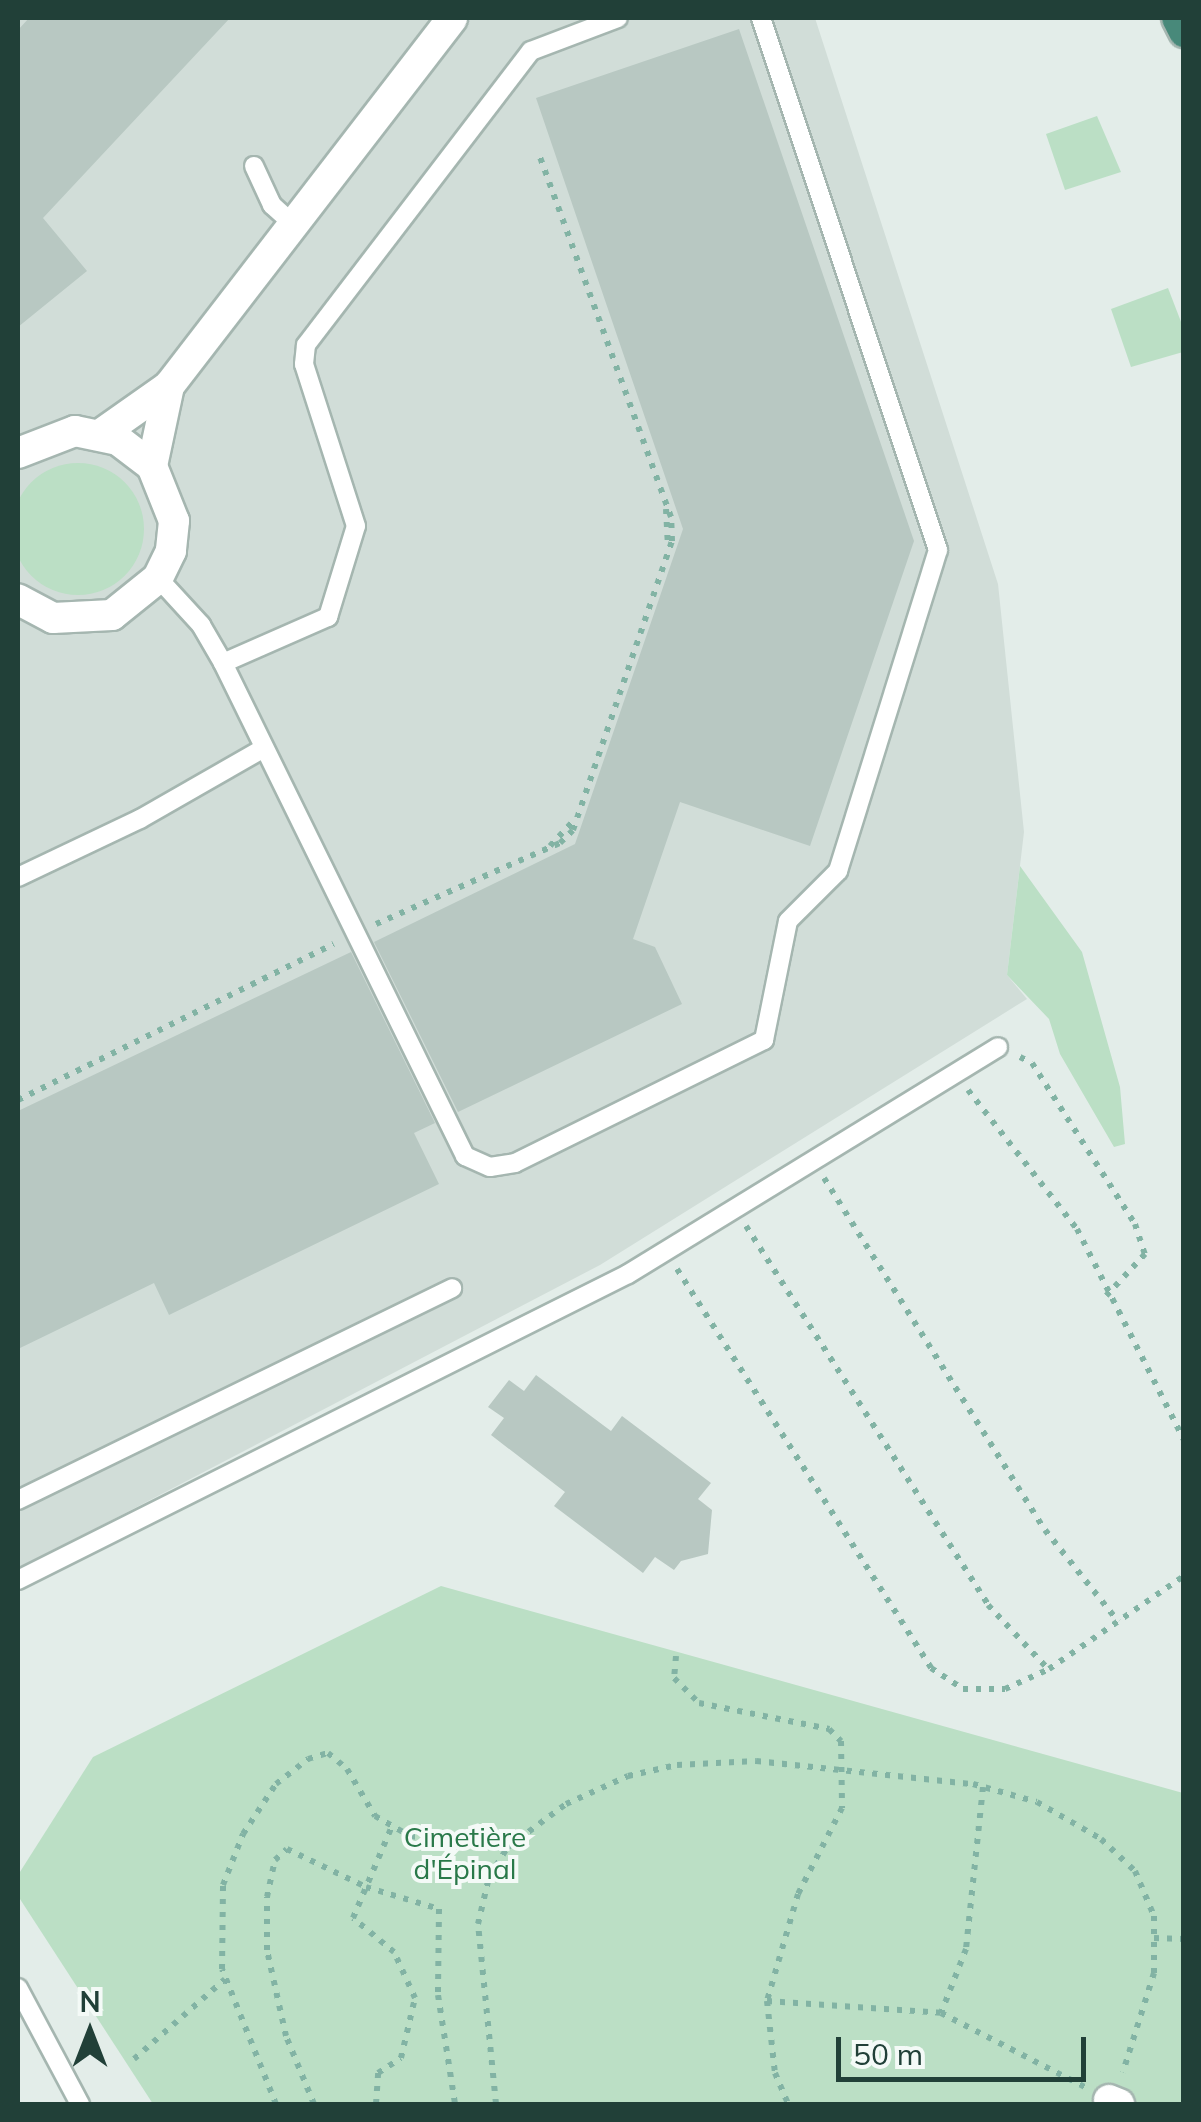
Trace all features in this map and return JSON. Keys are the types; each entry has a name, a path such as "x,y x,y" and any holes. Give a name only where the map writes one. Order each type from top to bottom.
{"highway":[{"path":"1178,18 1184,32"}],"street":[{"path":"101,434 169,386 452,18"},
{"path":"20,605 82,621 112,615 158,578 174,521 152,466 169,386"},
{"path":"18,453 52,435 101,434 152,466"}],"lane":[{"path":"223,664 328,617 356,526 304,364 306,345 532,51 618,18"},
{"path":"158,578 201,625 223,664 465,1156 490,1167 515,1162 764,1040 788,921 838,871 938,550 762,18"},
{"path":"254,166 272,206 292,223"},
{"path":"18,877 140,820 262,749"},
{"path":"18,1580 665,1251 998,1047"},
{"path":"18,1500 452,1288"},
{"path":"18,1988 76,2103"}],"path":[{"path":"355,933 560,843 577,818 668,552 666,502 538,156"},
{"path":"18,1100 316,953"},
{"path":"998,1047 1032,1063 1135,1224 1145,1254 1106,1296"},
{"path":"954,1073 1077,1229 1106,1296 1184,1440"},
{"path":"813,1160 1045,1530 1118,1621"},
{"path":"735,1208 988,1604 1048,1670"},
{"path":"665,1251 930,1668 963,1689 1005,1690 1048,1670 1184,1576"},
{"path":"676,1656 674,1678 682,1694 698,1703 829,1729 842,1741 842,1808 798,1894 767,2001 774,2072 788,2104"},
{"path":"276,2104 225,1979 223,1886 243,1834 276,1784 308,1759 328,1753 347,1769 375,1816 392,1826 454,1846 508,1847"},
{"path":"496,2104 478,1924 489,1876 508,1847 566,1804 628,1776 676,1765 756,1761 982,1787 1038,1802 1101,1839 1135,1871 1154,1916 1154,1973 1114,2102 941,2013 767,2001"},
{"path":"941,2013 966,1949 982,1787"},
{"path":"376,2104 378,2072 401,2058 415,1998 394,1952 353,1918 392,1826"},
{"path":"314,2104 271,1980 267,1896 275,1860 287,1849 366,1887 439,1909 438,1995 456,2104"},
{"path":"1154,1938 1184,1939"},
{"path":"134,2059 225,1979"}],"shaded area":[{"path":"18,18 815,18 998,584 1024,832 1007,975 1027,999 600,1265 18,1569"}],"green space":[{"path":"1097,116 1121,172 1065,190 1046,134"},
{"path":"1168,288 1183,327 1183,352 1131,367 1111,309"},
{"path":"78,463 103,468 125,482 139,504 144,529 139,554 125,576 103,590 78,595 53,590 31,576 17,554 12,529 17,504 31,482 53,468"},
{"path":"1020,866 1082,952 1120,1087 1125,1144 1114,1147 1060,1054 1049,1019 1007,975"},
{"name":"Cimetière d'Épinal","path":"441,1586 1183,1793 1183,2104 153,2104 18,1896 18,1875 93,1757"}],"building":[{"path":"29,18 230,18 43,218 87,271 18,327 18,30"},
{"path":"739,29 914,541 810,846 680,802 633,939 655,947 682,1004 458,1112 374,942 575,844 683,529 536,98"},
{"path":"351,952 435,1123 414,1133 439,1184 169,1315 154,1283 18,1349 18,1111"},
{"path":"536,1375 611,1431 622,1416 711,1483 698,1499 712,1510 708,1554 681,1561 674,1570 655,1557 643,1573 554,1506 565,1492 491,1435 504,1418 488,1407 509,1380 524,1391"}]}
